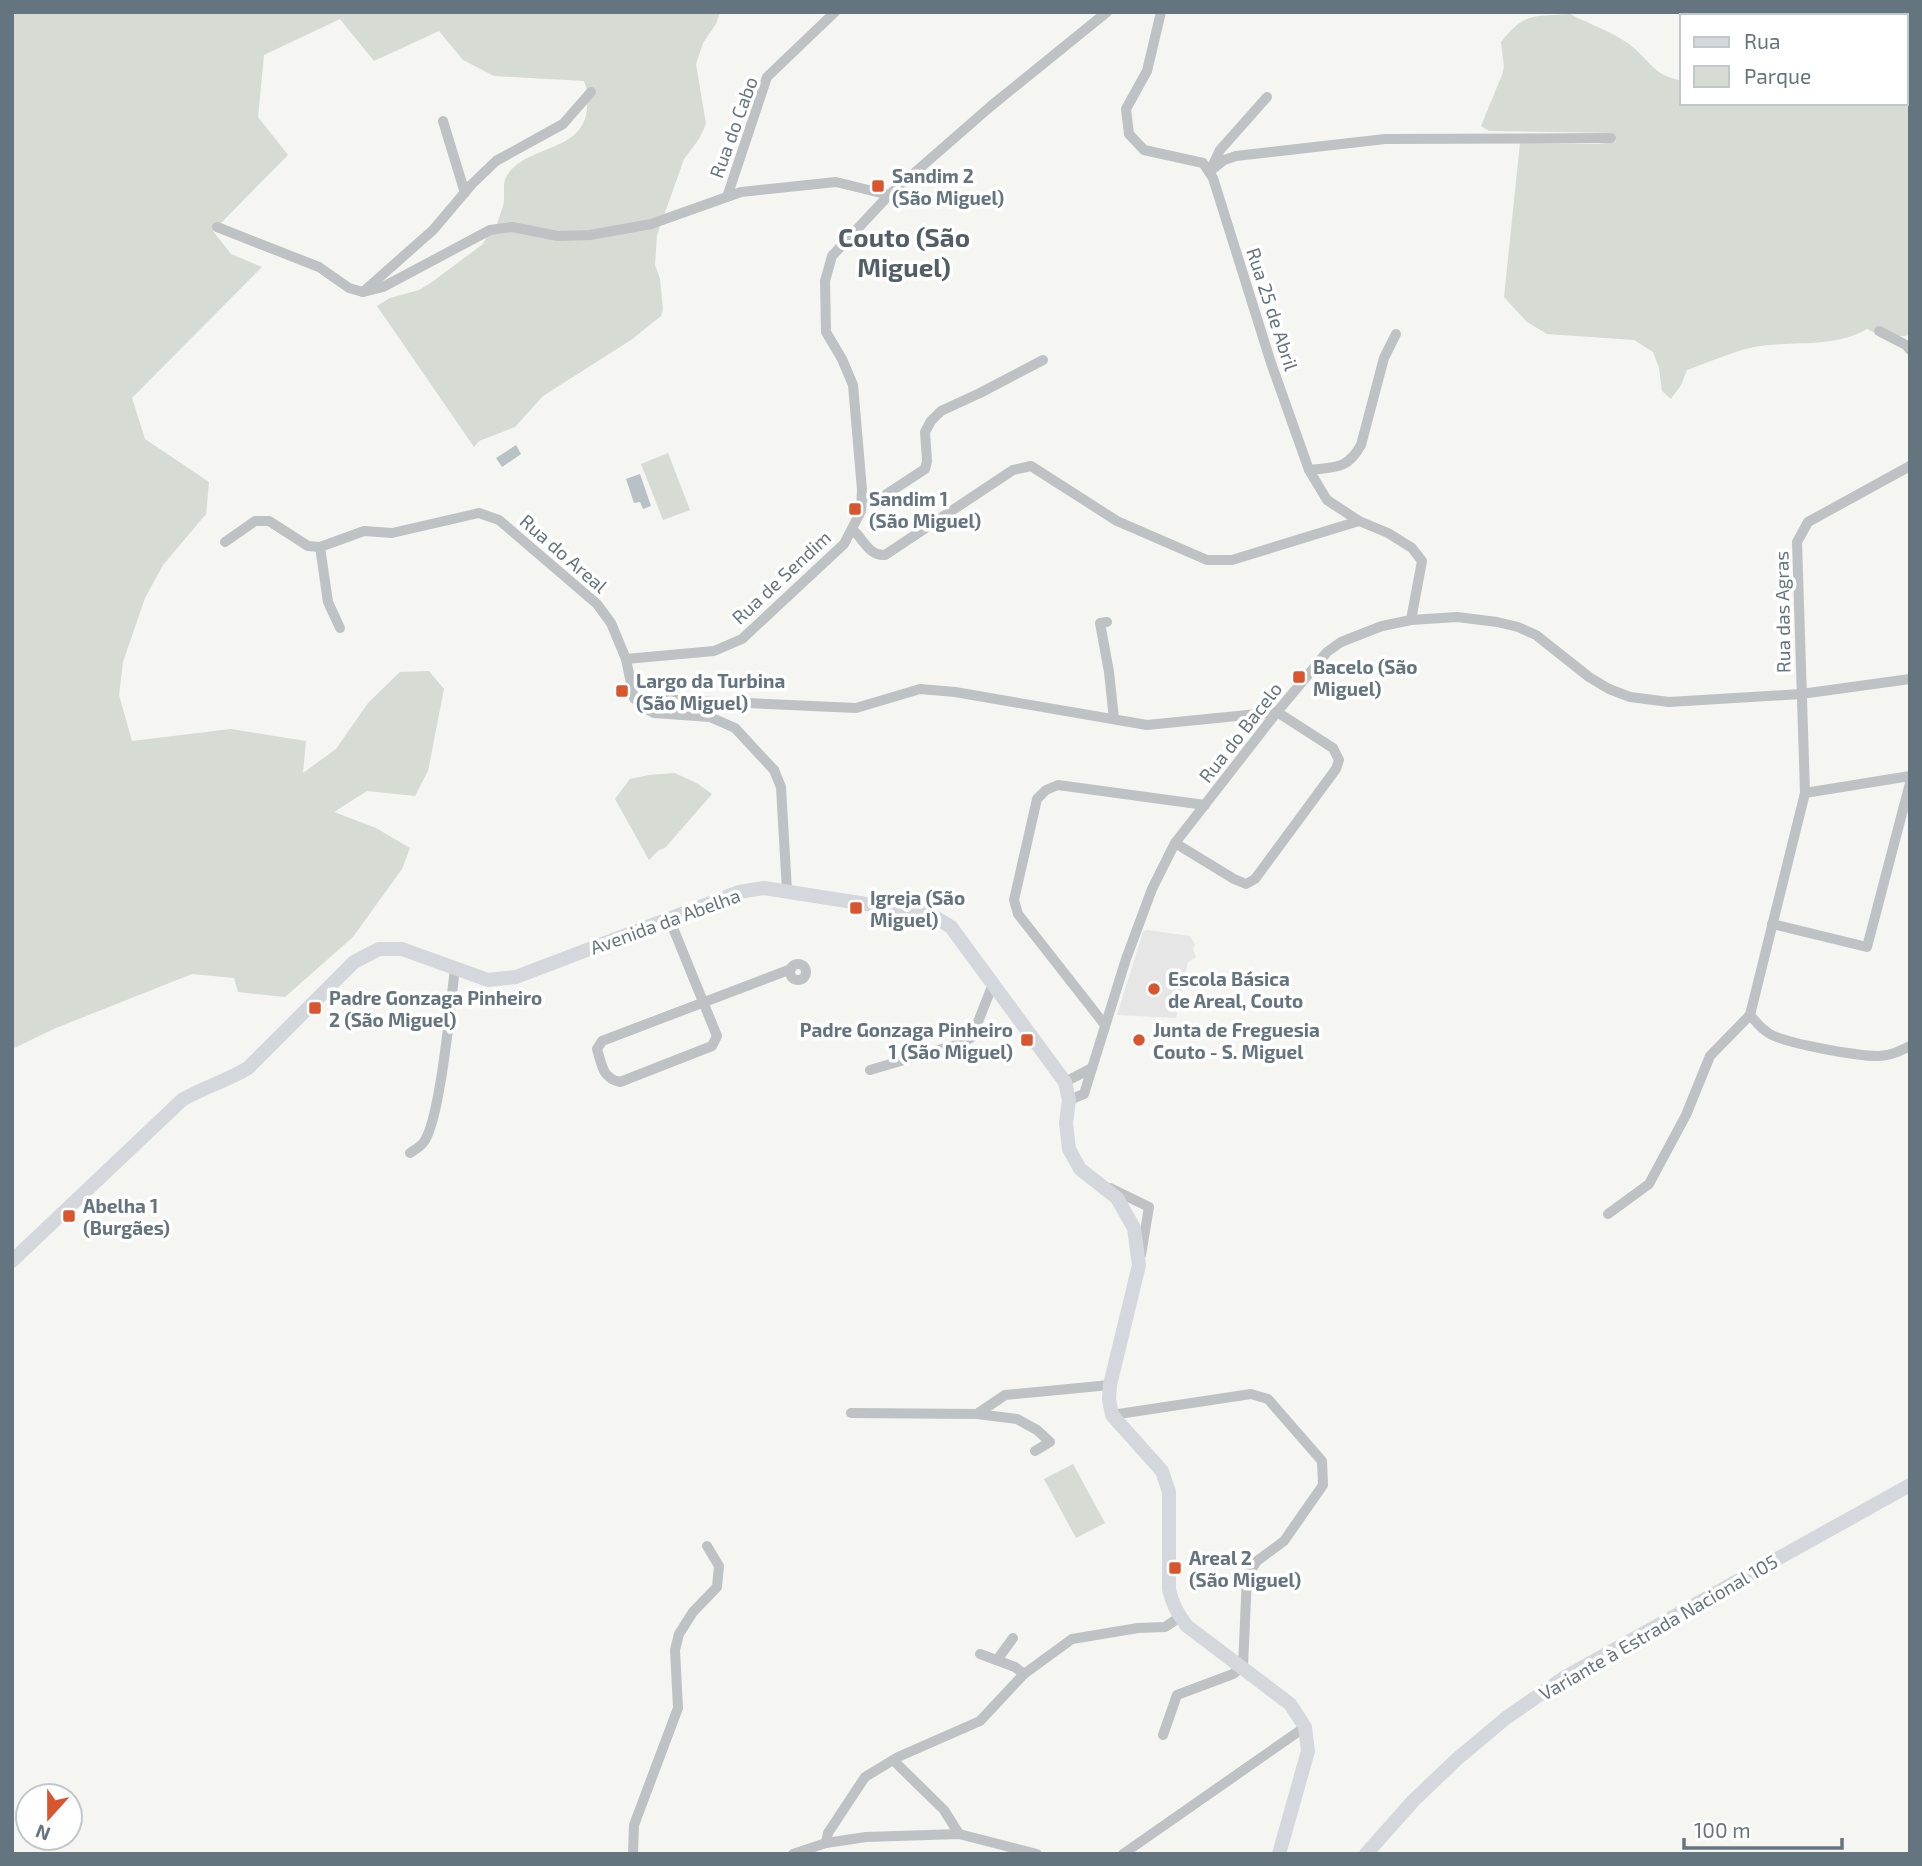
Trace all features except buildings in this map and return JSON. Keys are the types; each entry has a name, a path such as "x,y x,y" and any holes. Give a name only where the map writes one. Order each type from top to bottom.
{"main road":[{"name":"Avenida da Abelha","path":"12,1261 182,1100 248,1068 354,962 379,949 402,949 488,980 516,977 739,892 764,888 787,891 930,914 951,927 1065,1082 1069,1100 1066,1124 1069,1149 1080,1169 1117,1198 1134,1228 1139,1265 1110,1385 1112,1415"},
{"path":"1112,1415 1162,1471 1169,1492 1169,1589 1172,1603 1180,1617 1187,1626 1290,1704 1306,1727 1308,1751 1279,1854"},
{"name":"Variante à Estrada Nacional 105","path":"1366,1854 1413,1801 1457,1759 1506,1718 1564,1677 1910,1485"}],"street":[{"name":"Rua do Cabo","path":"727,197 767,77 835,12"},
{"name":"Rua de Sendim","path":"626,659 714,651 742,639 844,544 853,530 862,502 853,385 826,332 825,281 832,256 890,195 991,106 1107,12"},
{"path":"1161,12 1147,71 1126,109 1129,134 1144,149 1203,163 1209,172"},
{"path":"363,292 433,230 496,161 562,124 591,92"},
{"path":"1209,172 1220,150 1268,97"},
{"path":"443,121 465,192"},
{"path":"1209,172 1224,160 1236,156 1385,139 1611,138"},
{"name":"Rua 25 de Abril","path":"1209,172 1309,470 1327,500 1359,521 1388,533 1412,548 1422,561 1411,620"},
{"path":"217,227 319,267 349,288 363,292 383,287 500,227 558,236 590,235 651,223 741,192 836,182 890,195"},
{"path":"1879,331 1906,345 1910,350"},
{"path":"1309,470 1344,465 1354,458 1361,445 1384,358 1396,334"},
{"path":"862,502 873,503 925,469 925,432 941,411 1043,360"},
{"path":"853,530 870,550 877,555 885,555 1013,470 1031,466 1117,521 1207,559 1232,560 1359,521"},
{"name":"Rua das Agras","path":"1750,1015 1805,793 1797,542 1808,522 1910,466"},
{"name":"Rua do Areal","path":"320,547 364,531 392,533 479,513 499,520 597,604 611,623 626,659 634,698"},
{"path":"225,542 255,521 269,521 308,546 320,547 328,602 340,628"},
{"name":"Rua do Bacelo","path":"1069,1100 1084,1094 1152,889 1175,843 1326,652 1341,642 1370,630 1411,620 1457,617 1518,627 1536,635 1590,677 1630,697 1670,702 1801,694 1910,679"},
{"path":"1107,622 1100,622 1114,719"},
{"path":"634,698 856,708 920,689 955,692 1147,725 1277,712 1333,748 1339,760 1336,769 1255,879 1246,884 1234,880 1175,843"},
{"path":"634,698 654,713 710,717 735,728 774,770 781,787 787,891"},
{"path":"1805,793 1910,776"},
{"path":"1772,924 1867,947 1910,783"},
{"path":"1105,1026 1018,914 1014,900 1037,799 1046,789 1058,785 1205,805"},
{"path":"669,918 703,1001 717,1036 712,1046 620,1082 611,1080 605,1075 597,1049 601,1042 703,1001 791,969"},
{"path":"410,1153 425,1142 433,1117 446,1045 455,968"},
{"path":"870,1070 962,1043 972,1037 993,984"},
{"path":"1608,1214 1649,1184 1686,1115 1710,1056 1750,1015 1769,1034 1797,1043 1877,1056 1898,1052 1910,1046"},
{"path":"1065,1082 1093,1068"},
{"path":"1100,1185 1149,1207 1139,1265"},
{"path":"977,1414 1005,1395 1110,1385"},
{"path":"1112,1415 1251,1394 1268,1399 1322,1461 1323,1485 1284,1541 1257,1561 1247,1576 1243,1666 1233,1674 1177,1695 1163,1735"},
{"path":"851,1413 977,1414 1017,1419 1037,1430 1050,1442 1035,1451"},
{"path":"633,1854 634,1825 678,1708 675,1650 679,1634 693,1612 717,1587 719,1566 706,1546"},
{"path":"826,1843 828,1833 865,1777 893,1760 980,1721 1024,1674 1072,1639 1138,1628 1165,1627 1180,1617"},
{"path":"997,1660 1013,1639"},
{"path":"981,1654 1015,1667 1024,1674"},
{"path":"1124,1854 1306,1727"},
{"path":"893,1760 944,1810 959,1834"},
{"path":"793,1854 826,1843 866,1837 959,1834 1037,1854"}],"shaded area":[{"path":"516,445 521,454 502,467 496,458"},
{"path":"640,474 651,506 643,509 640,502 634,503 626,479"},
{"name":"Escola Básica de Areal, Couto","path":"1146,930 1190,936 1195,944 1193,949 1196,957 1188,962 1176,1018 1117,1015 1143,932"}],"green space":[{"path":"12,12 720,12 716,24 703,43 696,64 706,124 684,159 657,235 655,265 660,279 663,309 661,316 631,340 543,396 515,427 479,441 474,447 377,306 390,298 419,290 483,244 490,230 496,227 503,206 508,174 529,157 566,140 576,133 584,122 588,97 584,81 494,76 463,60 439,31 374,61 340,19 264,55 258,117 288,155 213,231 231,254 262,267 132,398 145,439 209,482 206,514 163,565 145,598 123,662 119,695 132,741 231,729 306,741 303,773 336,749 368,703 400,672 429,671 444,689 428,771 415,796 367,791 334,812 376,828 410,848 402,869 353,937 285,997 238,992 234,978 192,974 56,1028 12,1049"},
{"path":"1764,12 1847,12 1844,14"},
{"path":"1570,14 1622,39 1657,71 1680,80 1680,105 1908,105 1910,88 1910,334 1881,336 1867,329 1826,342 1746,349 1687,370 1671,399 1662,391 1659,368 1653,352 1634,340 1547,334 1527,322 1504,297 1520,143 1616,142 1613,133 1489,131 1481,126 1504,67 1501,42 1524,20 1538,16"},
{"path":"668,453 690,510 663,520 641,464"},
{"path":"675,773 712,794 665,848 649,860 615,799 630,779"},
{"path":"1073,1464 1105,1523 1076,1538 1044,1479"}],"place":[{"name":"Sandim 2 (São Miguel)","path":"878,186"},
{"name":"Sandim 1 (São Miguel)","path":"855,509"},
{"name":"Bacelo (São Miguel)","path":"1299,677"},
{"name":"Largo da Turbina (São Miguel)","path":"622,691"},
{"name":"Igreja (São Miguel)","path":"856,908"},
{"name":"Escola Básica de Areal, Couto","path":"1154,989"},
{"name":"Padre Gonzaga Pinheiro 2 (São Miguel)","path":"315,1008"},
{"name":"Padre Gonzaga Pinheiro 1 (São Miguel)","path":"1027,1040"},
{"name":"Junta de Freguesia Couto - S. Miguel","path":"1139,1040"},
{"name":"Abelha 1 (Burgães)","path":"69,1216"},
{"name":"Areal 2 (São Miguel)","path":"1175,1568"}],"district":[{"name":"Couto (São Miguel)","path":"904,251"}]}
